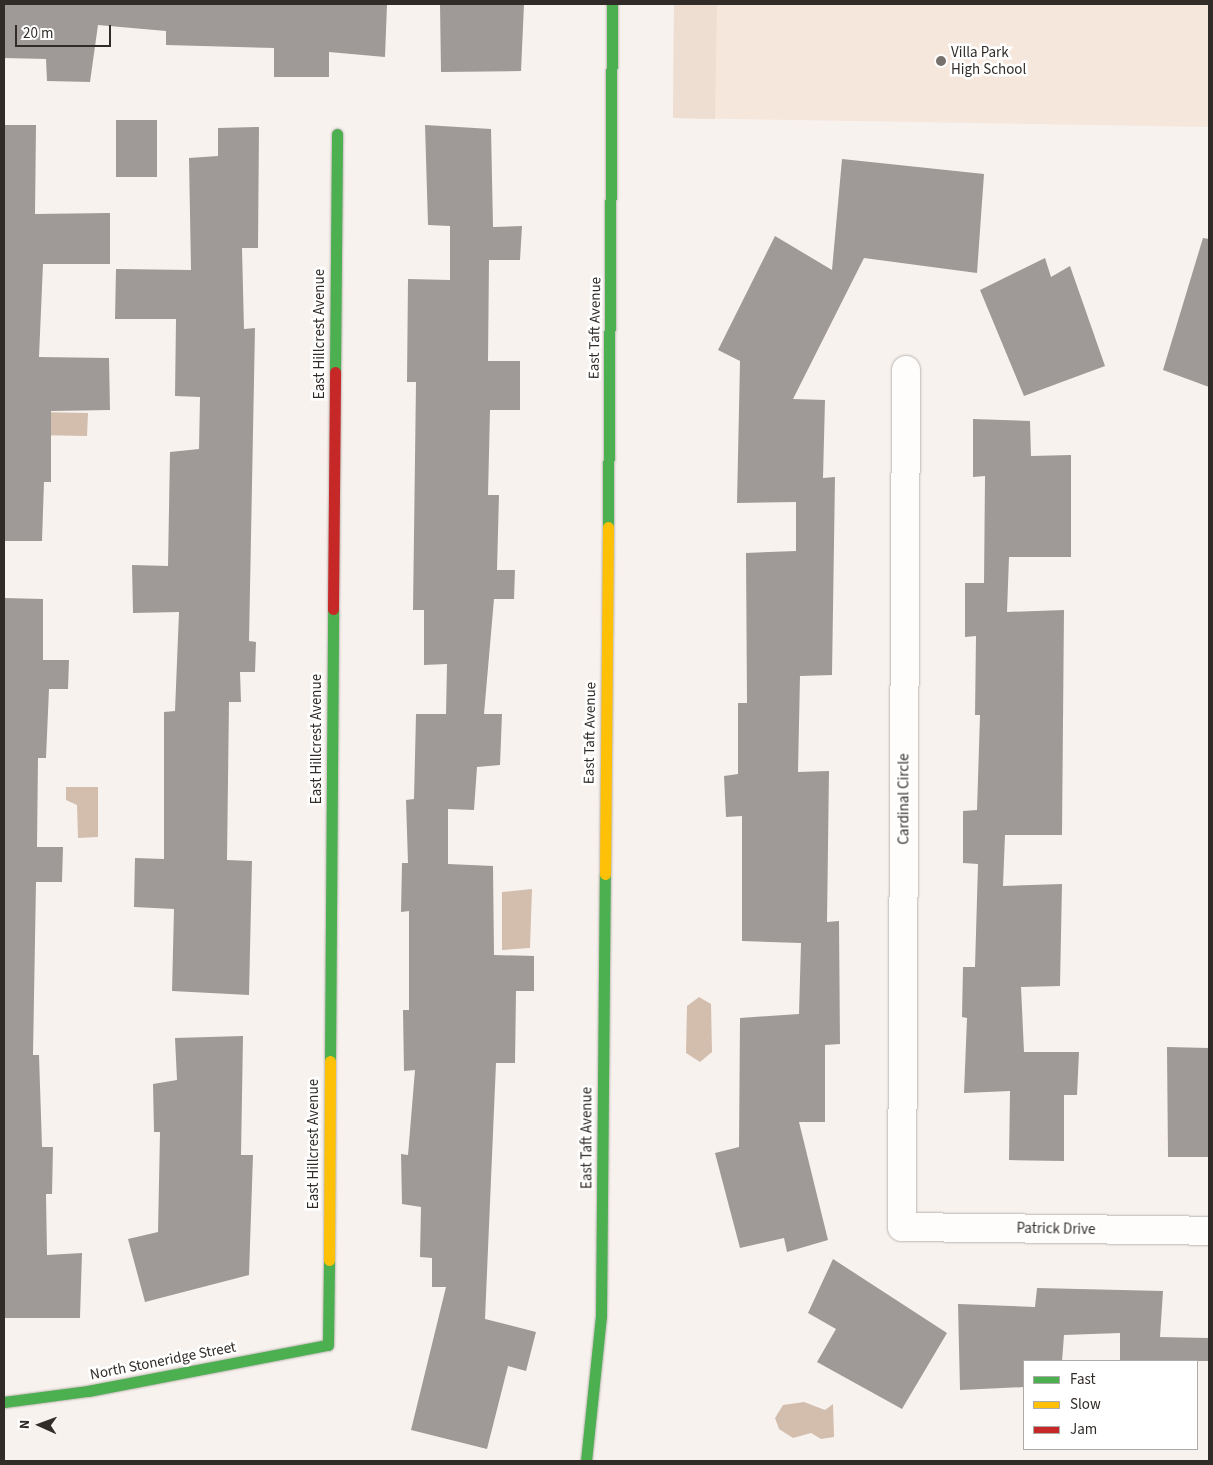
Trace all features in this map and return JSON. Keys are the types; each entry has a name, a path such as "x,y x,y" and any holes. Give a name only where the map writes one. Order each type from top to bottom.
{"street":[{"name":"East Taft Avenue","path":"586,1461 601,1315 612,4"},
{"name":"East Hillcrest Avenue","path":"328,1344 337,134"},
{"name":"Cardinal Circle","path":"902,1227 906,370"},
{"name":"Patrick Drive","path":"902,1227 1209,1230"},
{"name":"North Stoneridge Street","path":"4,1402 88,1391 328,1344"}],"shaded area":[{"name":"Villa Park High School","path":"674,4 1209,4 1209,127 673,118"},
{"path":"674,4 717,4 715,119 673,118"},
{"path":"36,412 88,413 87,436 35,435"},
{"path":"66,787 98,787 98,837 78,838 77,805 66,800"},
{"path":"532,889 530,948 502,950 502,892"},
{"path":"699,997 711,1004 712,1052 700,1062 686,1053 687,1006"},
{"path":"804,1402 825,1410 833,1404 834,1437 821,1439 811,1433 793,1438 779,1429 775,1418 783,1405"}],"building":[{"path":"4,4 387,4 385,57 329,52 329,77 274,77 274,48 166,45 166,31 98,25 90,82 47,81 46,59 4,58"},
{"path":"440,4 524,4 521,71 441,72"},
{"path":"116,120 157,120 157,177 116,177"},
{"path":"4,125 36,125 35,214 110,213 110,264 43,264 39,357 109,358 110,410 51,411 51,482 44,482 42,541 4,541"},
{"path":"425,125 491,129 493,227 522,226 520,260 489,260 488,361 520,361 520,410 490,410 488,495 499,495 497,570 515,570 514,599 494,599 484,714 502,714 500,765 477,767 474,810 448,809 448,864 493,866 494,955 534,956 534,991 516,991 515,1063 496,1063 485,1319 536,1332 526,1371 508,1366 487,1449 411,1430 446,1287 432,1287 432,1258 420,1257 421,1207 402,1204 401,1154 408,1155 415,1070 404,1071 403,1010 409,1010 409,911 401,912 402,863 408,863 406,800 414,799 416,714 446,714 447,664 424,665 424,610 413,610 416,382 407,382 408,279 450,280 450,226 428,225"},
{"path":"259,127 258,248 242,248 244,329 255,328 249,641 256,642 255,672 240,672 241,702 229,702 227,860 252,861 249,995 172,991 174,909 134,907 135,858 164,859 164,712 175,711 179,612 133,613 132,565 168,566 170,452 199,449 200,397 175,396 176,319 115,319 116,269 191,270 189,158 218,156 218,128"},
{"path":"842,159 984,174 977,273 864,258 793,399 825,400 823,478 835,477 832,675 800,676 798,772 829,771 827,922 839,921 840,1044 825,1045 825,1122 799,1122 828,1240 787,1252 784,1238 740,1248 715,1153 739,1147 740,1018 799,1014 801,943 742,941 742,816 726,817 724,776 738,774 738,703 747,703 746,553 796,551 796,502 737,503 740,361 718,350 775,236 832,270"},
{"path":"1203,238 1209,239 1209,387 1163,370"},
{"path":"1045,258 1051,277 1070,266 1105,366 1024,396 980,290"},
{"path":"973,419 1030,421 1031,456 1071,455 1071,557 1009,557 1007,612 1064,610 1062,835 1005,835 1003,886 1062,884 1060,986 1021,987 1024,1052 1079,1052 1077,1095 1064,1095 1064,1161 1009,1160 1010,1091 964,1093 967,1018 962,1017 963,967 975,967 978,864 963,863 963,811 977,810 980,715 975,715 976,636 965,637 965,583 984,583 985,476 973,477"},
{"path":"4,598 43,599 43,660 69,660 68,689 49,689 46,758 38,758 37,847 63,847 62,882 36,882 33,1055 39,1055 42,1147 53,1147 52,1194 46,1194 47,1255 82,1253 80,1318 4,1318"},
{"path":"243,1036 241,1155 253,1155 249,1275 145,1302 128,1239 158,1232 160,1132 154,1132 153,1084 177,1080 175,1038"},
{"path":"1167,1047 1209,1048 1209,1157 1168,1157"},
{"path":"833,1259 947,1333 902,1409 817,1362 836,1329 808,1313"},
{"path":"1037,1288 1163,1291 1160,1337 1209,1338 1209,1361 1120,1360 1120,1333 1064,1335 1062,1360 1023,1360 1023,1387 960,1390 958,1304 1035,1307"}],"traffic: fast":[{"path":"608,527 612,4"},
{"path":"335,372 337,134"},
{"path":"330,1061 333,609"},
{"path":"586,1461 601,1315 605,874"},
{"path":"4,1402 88,1391 328,1345 329,1260"}],"traffic: slow":[{"path":"605,874 608,527"},
{"path":"329,1260 330,1061"}],"traffic: jam":[{"path":"333,609 335,372"}],"place":[{"name":"Villa Park High School","path":"941,61"}]}
